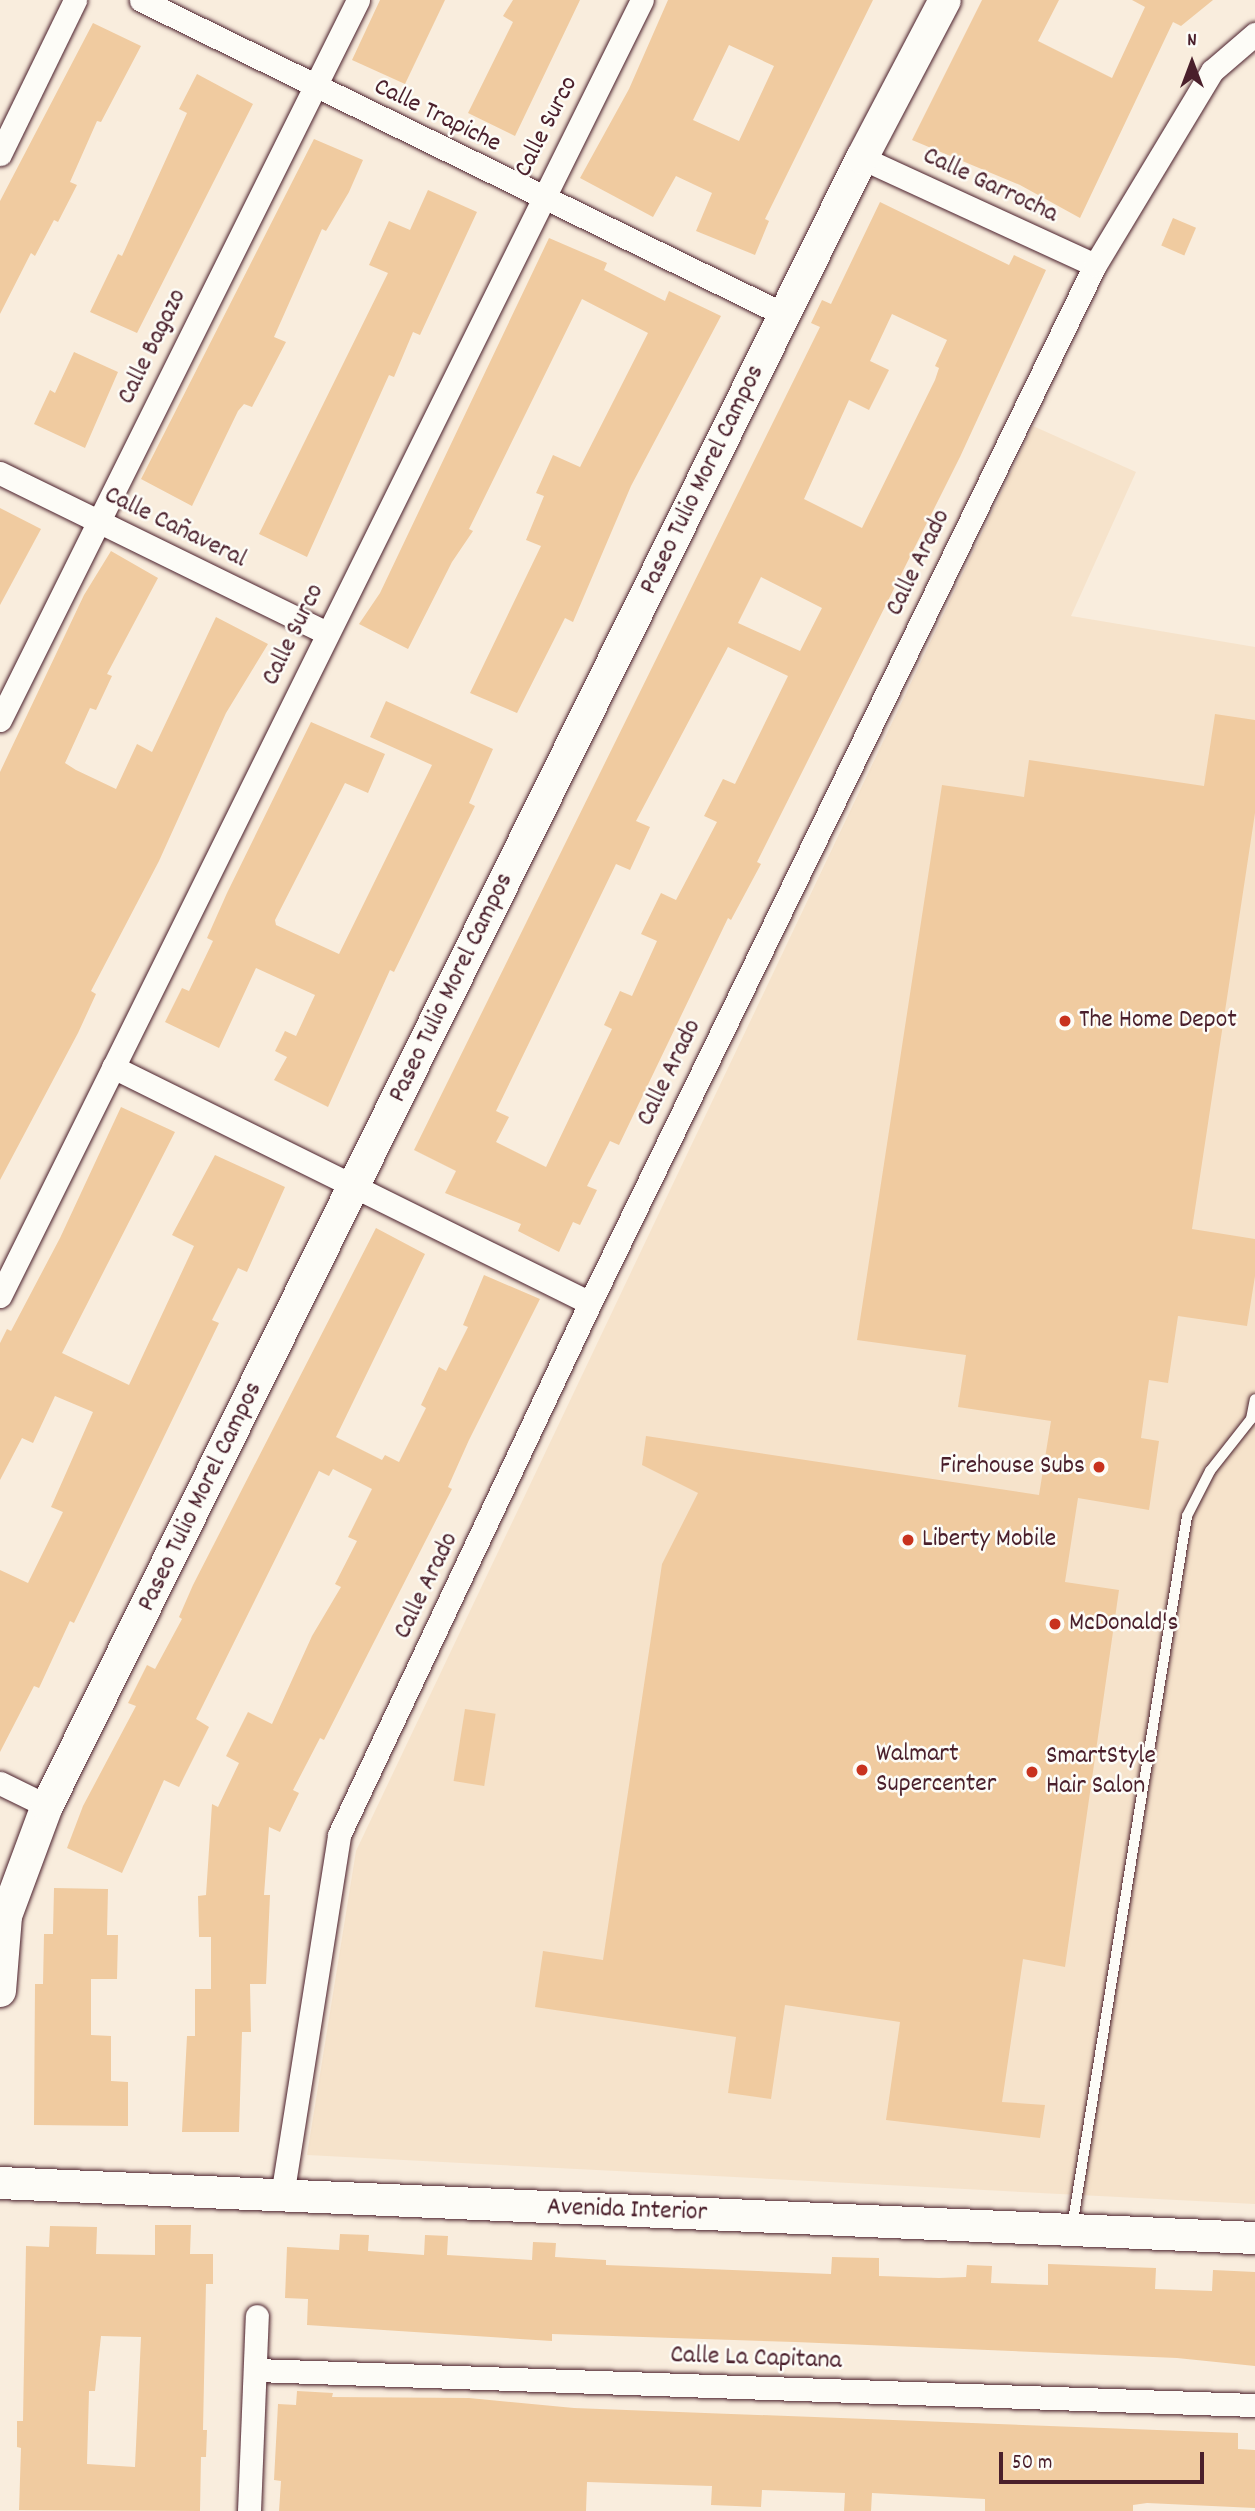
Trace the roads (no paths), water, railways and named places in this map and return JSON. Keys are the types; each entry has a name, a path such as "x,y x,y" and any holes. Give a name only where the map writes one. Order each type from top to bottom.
{"street":[{"path":"0,153 75,0"},
{"name":"Calle Trapiche","path":"141,0 542,200 785,315"},
{"name":"Calle Bagazo","path":"0,720 358,0"},
{"name":"Calle Surco","path":"0,1296 326,633 642,0"},
{"name":"Paseo Tulio Morel Campos","path":"0,1991 6,1916 47,1806 862,158 944,0"},
{"name":"Calle Arado","path":"282,2196 339,1835 590,1303 1096,265 1212,71 1255,34"},
{"name":"Calle Garrocha","path":"862,158 1096,265"},
{"name":"Calle Cañaveral","path":"0,473 326,633"},
{"path":"113,1068 590,1303"},
{"path":"0,1783 47,1806"},
{"name":"Avenida Interior","path":"0,2183 1255,2238"},
{"path":"249,2511 257,2315"},
{"name":"Calle La Capitana","path":"256,2370 1255,2405"}],"lane":[{"path":"1072,2230 1187,1516 1209,1471 1251,1419 1255,1399"}],"place":[{"name":"The Home Depot","path":"1065,1021"},
{"name":"Firehouse Subs","path":"1099,1467"},
{"name":"Liberty Mobile","path":"908,1540"},
{"name":"McDonald's","path":"1055,1624"},
{"name":"Walmart Supercenter","path":"862,1770"},
{"name":"SmartStyle Hair Salon","path":"1032,1772"}]}
